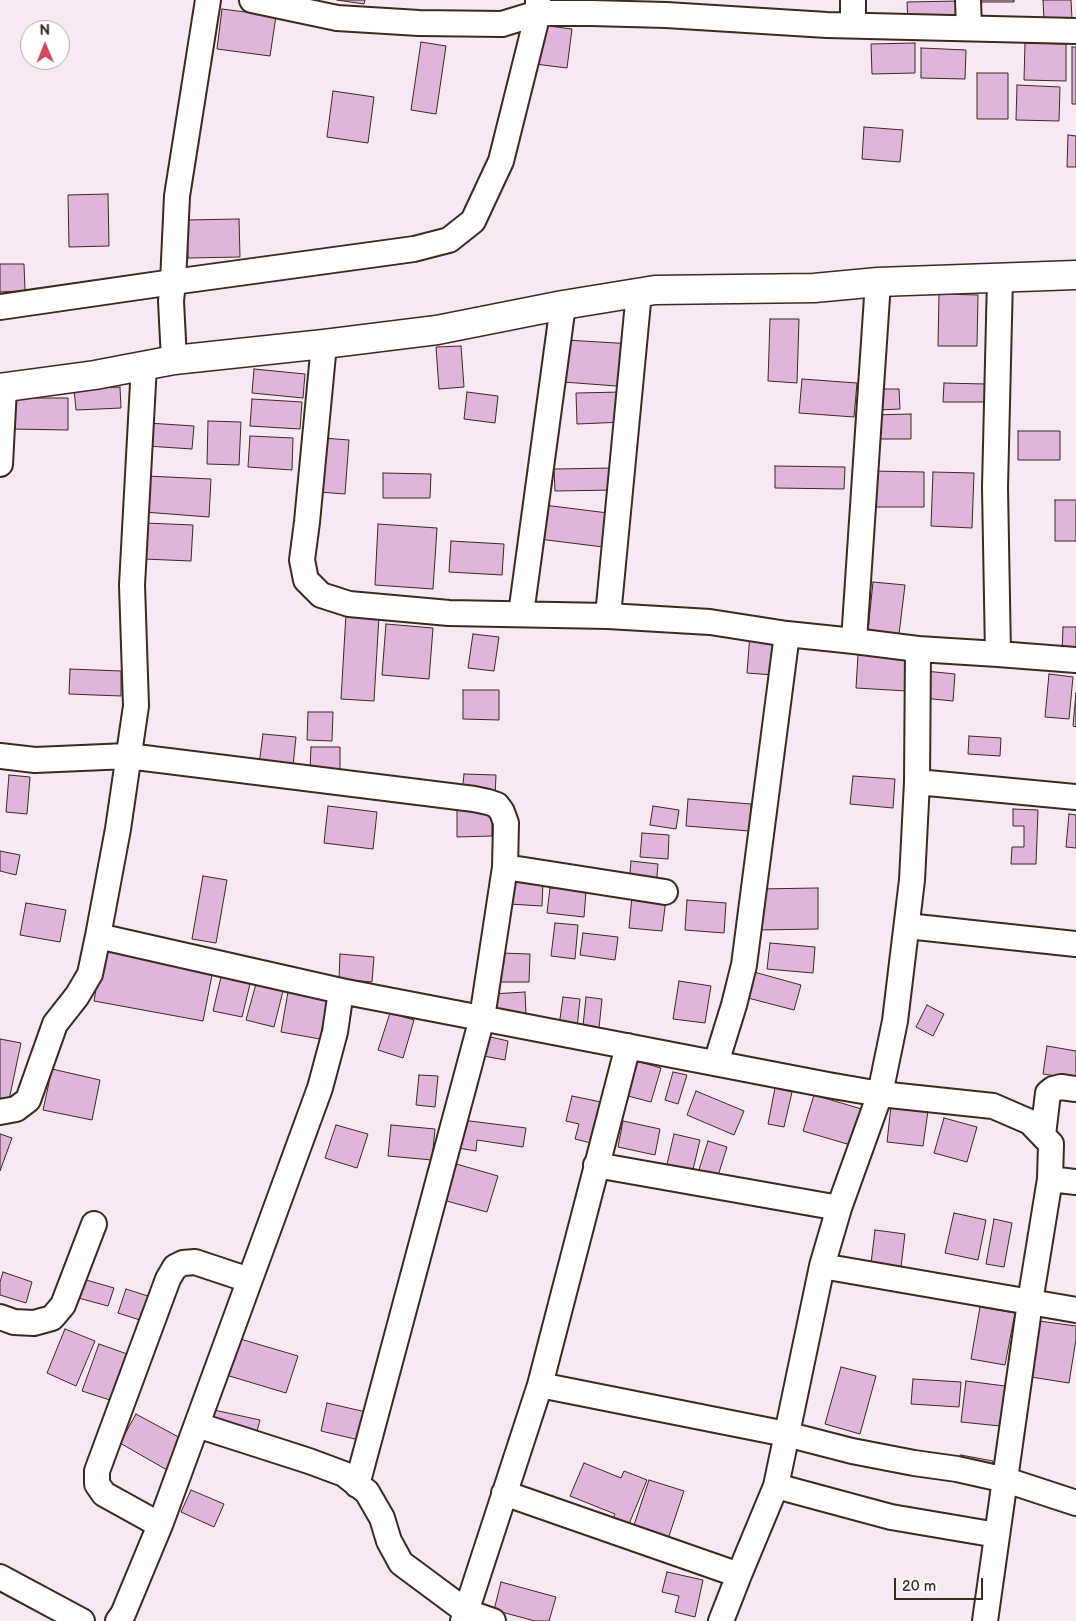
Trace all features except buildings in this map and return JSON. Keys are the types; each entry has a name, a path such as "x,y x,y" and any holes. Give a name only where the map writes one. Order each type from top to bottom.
{"street":[{"path":"173,349 172,291 177,196 208,0"},
{"path":"252,0 337,18 418,23 502,24 538,7 853,25 1076,31"},
{"path":"853,0 853,25"},
{"path":"968,0 969,28"},
{"path":"0,307 172,291 414,250 449,240 473,221 501,161 538,7"},
{"path":"0,464 2,388 94,375 144,365 173,349 324,344 437,330 563,304 655,290 814,288 878,282 1076,275"},
{"path":"998,654 995,487 1000,278"},
{"path":"854,641 878,282"},
{"path":"608,616 639,292"},
{"path":"521,614 563,304"},
{"path":"324,344 308,522 302,560 306,580 321,595 349,604 449,613 608,616 710,622 787,634 918,649 1076,660"},
{"path":"0,1112 16,1109 28,1100 56,1024 77,996 90,974 98,936 118,829 136,706 132,585 144,365"},
{"path":"716,1064 744,965 787,634"},
{"path":"722,1621 738,1575 776,1486 822,1266 839,1208 880,1094 895,1021 912,880 917,782 918,649"},
{"path":"0,756 34,760 128,756 488,802 497,805 502,812 506,823 505,867 482,1018 357,1485"},
{"path":"917,782 1076,797"},
{"path":"505,867 664,892"},
{"path":"907,926 1076,944"},
{"path":"98,936 341,991 716,1064 880,1094 993,1106 1030,1122 1051,1144 1050,1179 1030,1302 985,1621"},
{"path":"126,1619 320,1088 335,1032 341,991"},
{"path":"465,1616 540,1385 628,1046"},
{"path":"1043,1136 1048,1093 1053,1089 1061,1087 1076,1089"},
{"path":"596,1165 839,1208"},
{"path":"1050,1179 1076,1182"},
{"path":"0,1316 14,1322 34,1323 52,1318 63,1305 94,1224"},
{"path":"160,1525 104,1494 97,1484 97,1471 168,1279 175,1268 182,1263 195,1262 249,1280"},
{"path":"822,1266 1076,1310"},
{"path":"540,1385 786,1434 852,1451 957,1469 1006,1480 1076,1503"},
{"path":"197,1425 344,1474 367,1492 382,1518 389,1541 401,1563 465,1616 493,1621"},
{"path":"776,1486 891,1517 997,1535"},
{"path":"504,1493 738,1575"},
{"path":"0,1577 82,1621"}]}
